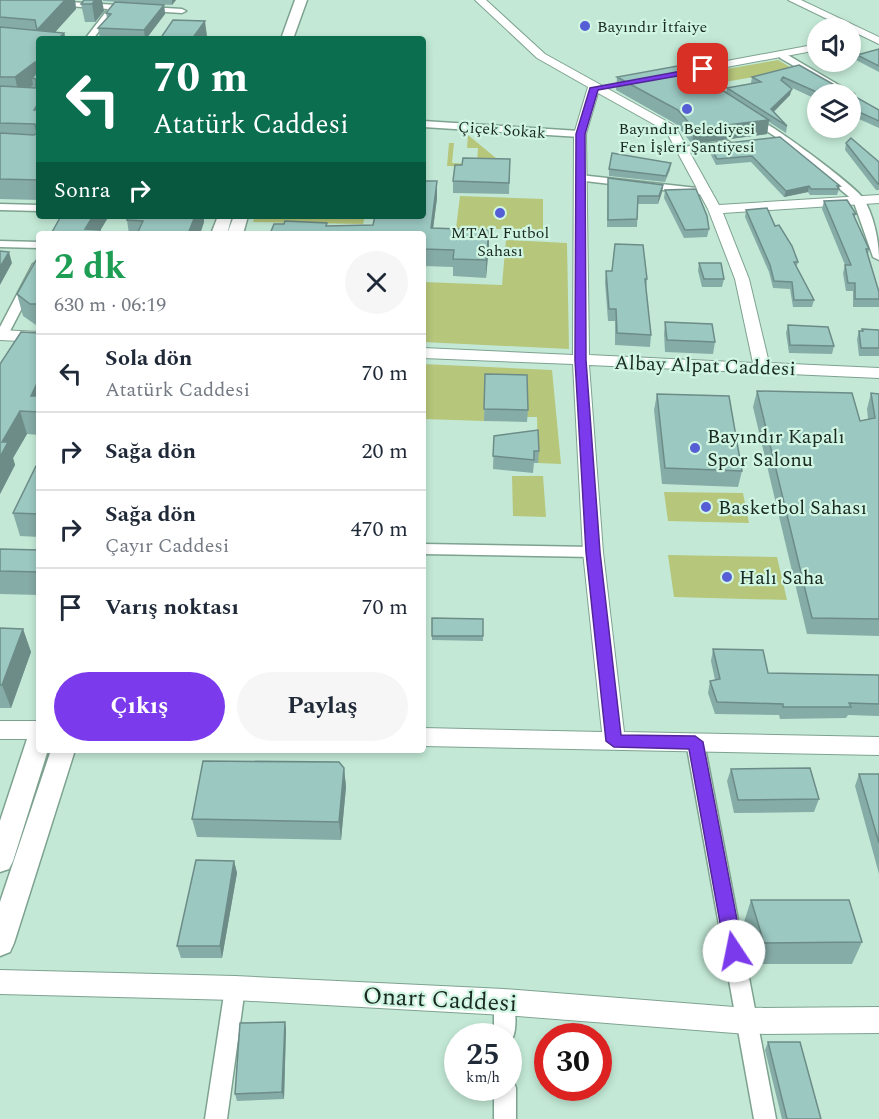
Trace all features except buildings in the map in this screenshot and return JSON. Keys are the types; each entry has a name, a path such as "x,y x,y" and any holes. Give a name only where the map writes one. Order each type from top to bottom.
{"main road":[{"path":"288,36 301,0"},
{"path":"301,36 312,0"},
{"path":"0,861 36,748"},
{"path":"0,943 62,753"}],"street":[{"path":"176,20 189,0"},
{"path":"480,0 541,56 594,88 671,129 715,208 742,279 762,367"},
{"path":"793,0 879,41"},
{"path":"45,2 182,11"},
{"path":"91,36 114,7"},
{"path":"861,36 879,33"},
{"path":"661,76 688,76 807,50"},
{"path":"783,56 831,84"},
{"path":"594,88 616,84"},
{"path":"594,88 580,134 581,360 593,552 614,741"},
{"path":"742,111 782,137 858,199 879,257"},
{"name":"Çiçek Sokak","path":"426,124 580,134"},
{"path":"760,140 782,137"},
{"path":"683,150 738,142"},
{"path":"580,178 706,192"},
{"path":"715,208 879,199"},
{"path":"0,207 36,208"},
{"path":"0,244 36,245"},
{"path":"35,337 1,335 36,270"},
{"path":"18,354 35,337"},
{"name":"Albay Alpat Caddesi","path":"426,352 879,373"},
{"path":"426,549 593,552"},
{"path":"0,730 36,730"},
{"path":"426,737 879,746"},
{"path":"695,742 765,1119"},
{"name":"Onart Caddesi","path":"0,982 235,988 504,1002 747,1021 879,1020"},
{"path":"216,1119 235,988"},
{"path":"504,1002 504,1023"},
{"path":"505,1101 505,1119"}],"green space":[{"path":"778,60 795,70 707,85 692,75"},
{"path":"468,135 508,168 447,166 449,143 454,143 452,163 477,164 478,148 467,148"},
{"name":"MTAL Futbol Sahası","path":"460,196 543,199 543,230 456,228"},
{"path":"254,219 364,219 363,224 253,222"},
{"path":"506,240 567,243 569,349 426,342 426,282 502,285"},
{"path":"426,364 552,370 561,464 538,463 537,417 518,417 485,386 484,421 426,419"},
{"path":"512,476 543,476 546,517 513,516"},
{"name":"Basketbol Sahası","path":"664,492 743,493 749,523 668,521"},
{"name":"Halı Saha","path":"668,555 777,557 787,600 674,597"}],"place":[{"name":"Bayındır İtfaiye","path":"585,26"},
{"name":"Bayındır Belediyesi Fen İşleri Şantiyesi","path":"687,109"},
{"name":"MTAL Futbol Sahası","path":"500,213"},
{"name":"Bayındır Kapalı Spor Salonu","path":"695,448"},
{"name":"Basketbol Sahası","path":"706,507"},
{"name":"Halı Saha","path":"727,577"}],"route":[{"path":"703,69 594,88 580,134 581,360 593,552 614,741 695,742 734,951"}]}
